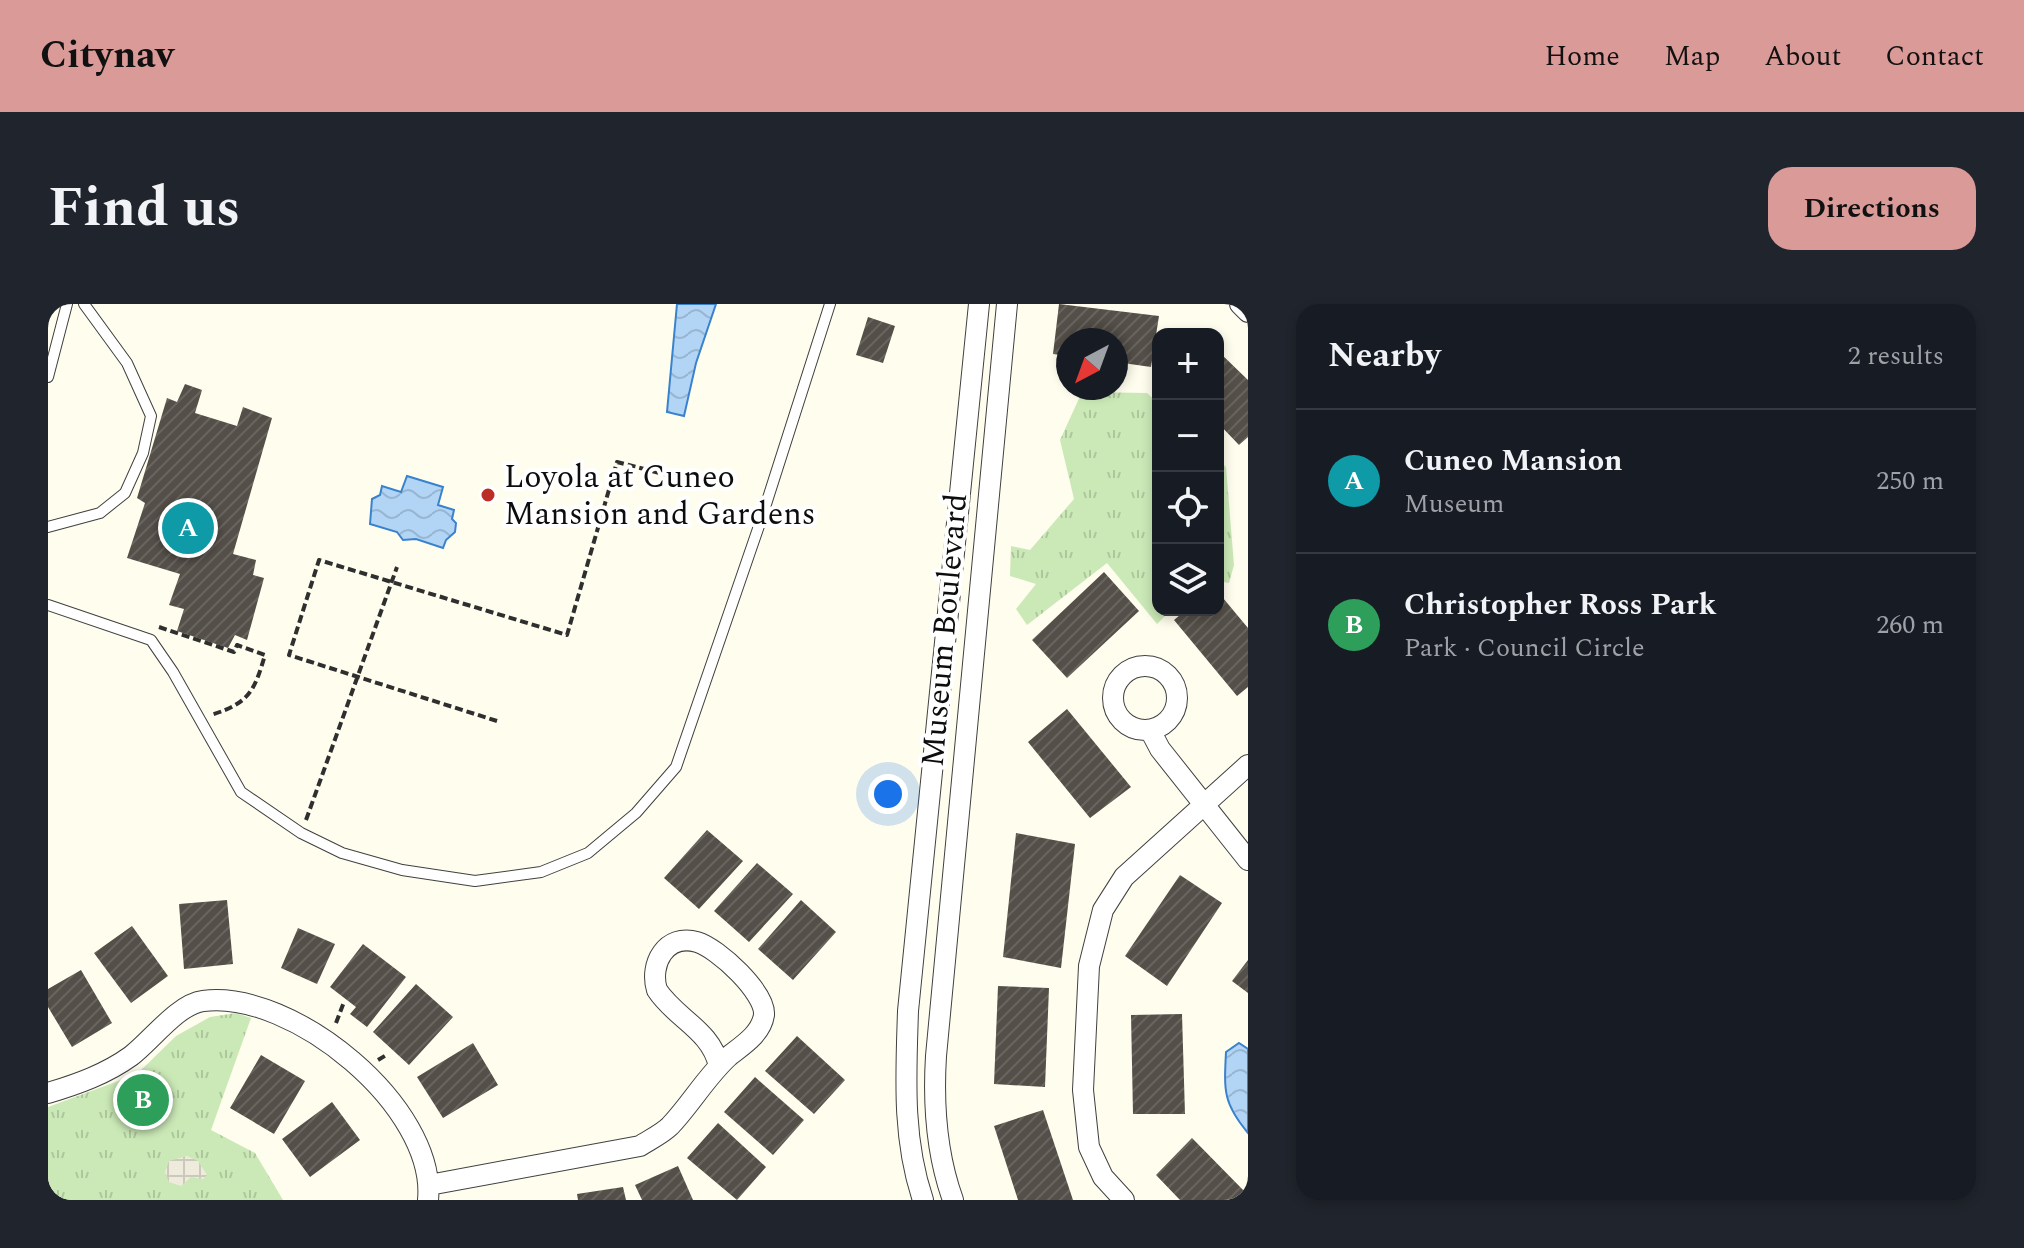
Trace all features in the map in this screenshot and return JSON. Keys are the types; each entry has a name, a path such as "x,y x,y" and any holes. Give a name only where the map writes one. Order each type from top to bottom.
{"street":[{"name":"Museum Boulevard","path":"923,1200 910,1151 905,1104 908,1011 979,304"},
{"name":"Museum Boulevard","path":"953,1200 940,1156 934,1086 1007,304"},
{"path":"1240,304 1248,312"},
{"path":"1150,730 1204,806 1248,860"},
{"path":"1124,1200 1103,1177 1089,1147 1083,1090 1089,966 1103,910 1124,877 1248,765"},
{"path":"48,1093 105,1072 200,1001 241,1001 282,1014 325,1039 362,1071 410,1130 429,1193 640,1146 668,1128 719,1066 755,1034 764,1014 758,992 709,948 698,942 676,943 658,957 654,968 657,990 706,1037 715,1050 719,1066"}],"lane":[{"path":"48,377 67,304"},
{"path":"48,527 100,513 125,493 143,453 151,416 127,363 84,304"},
{"path":"48,605 151,640 173,672 241,792 301,833 342,853 402,870 475,881 541,872 588,853 636,813 676,767 830,304"}],"path":[{"path":"497,721 289,655 319,560 567,635 617,462 713,487"},
{"path":"301,833 397,567"},
{"path":"155,626 234,652 237,645 265,655 256,685 242,703 198,720"}],"green space":[{"path":"1128,393 1147,393 1152,398 1152,616 1165,616 1157,624 1107,563 1027,625 1016,609 1036,584 1010,576 1011,546 1030,550 1074,499 1060,440 1078,400 1128,400"},
{"path":"1224,465 1234,565 1229,583 1224,582"},
{"path":"236,1013 251,1018 211,1130 255,1153 283,1200 48,1200 48,1107 137,1074 176,1036 210,1017"}],"shaded area":[{"path":"187,1156 198,1161 207,1175 203,1179 191,1177 181,1186 169,1182 165,1172 169,1161"}],"water":[{"path":"677,304 716,304 696,363 684,416 667,412"},
{"path":"407,476 443,487 438,505 454,510 452,519 456,523 455,532 443,548 416,539 403,540 397,532 370,524 372,499 380,495 382,486 401,492"},
{"path":"1239,1043 1248,1049 1248,1133 1234,1113 1225,1087 1226,1052"}],"building":[{"path":"1059,304 1159,316 1157,328 1152,328 1151,367 1128,364 1128,328 1056,328"},
{"path":"868,317 895,326 883,363 856,355"},
{"path":"1224,357 1248,380 1248,437 1239,445 1224,429"},
{"path":"185,384 202,390 195,413 237,426 243,407 272,418 233,554 256,560 253,575 264,578 247,640 235,635 228,648 177,631 184,609 169,605 180,574 127,558 145,503 137,498 167,398 177,402"},
{"path":"1104,572 1139,611 1067,678 1032,640"},
{"path":"1224,599 1248,628 1248,687 1237,696 1174,620 1179,616 1224,616"},
{"path":"1067,709 1131,787 1090,818 1028,742"},
{"path":"707,830 743,861 699,909 664,878"},
{"path":"1016,833 1075,844 1061,968 1003,957"},
{"path":"757,863 793,894 749,942 714,911"},
{"path":"1180,875 1222,903 1167,986 1125,956"},
{"path":"227,900 233,964 184,969 179,904"},
{"path":"801,900 836,932 793,980 758,949"},
{"path":"132,926 168,976 131,1003 94,953"},
{"path":"298,928 335,944 317,984 281,968"},
{"path":"363,944 406,977 367,1027 350,1014 356,1007 330,987"},
{"path":"1248,960 1248,993 1232,981"},
{"path":"81,970 112,1023 72,1047 48,1007 48,989"},
{"path":"416,984 453,1017 409,1065 373,1032"},
{"path":"998,986 1049,988 1045,1087 994,1084"},
{"path":"1182,1014 1185,1114 1133,1114 1131,1015"},
{"path":"797,1036 845,1080 814,1114 765,1071"},
{"path":"473,1043 498,1085 443,1118 417,1077"},
{"path":"261,1055 305,1081 274,1134 230,1108"},
{"path":"755,1077 804,1120 773,1155 724,1112"},
{"path":"332,1102 360,1140 310,1177 282,1139"},
{"path":"1043,1110 1073,1200 1018,1200 994,1126"},
{"path":"718,1123 766,1167 737,1200 687,1158"},
{"path":"1192,1138 1248,1195 1248,1200 1180,1200 1156,1175"},
{"path":"678,1166 693,1200 642,1200 635,1185"},
{"path":"623,1187 626,1200 578,1200 577,1194"}],"place":[{"name":"Loyola at Cuneo Mansion and Gardens","path":"488,495"},
{"name":"Cuneo Mansion","path":"188,528"},
{"name":"Christopher Ross Park","path":"143,1100"}]}
